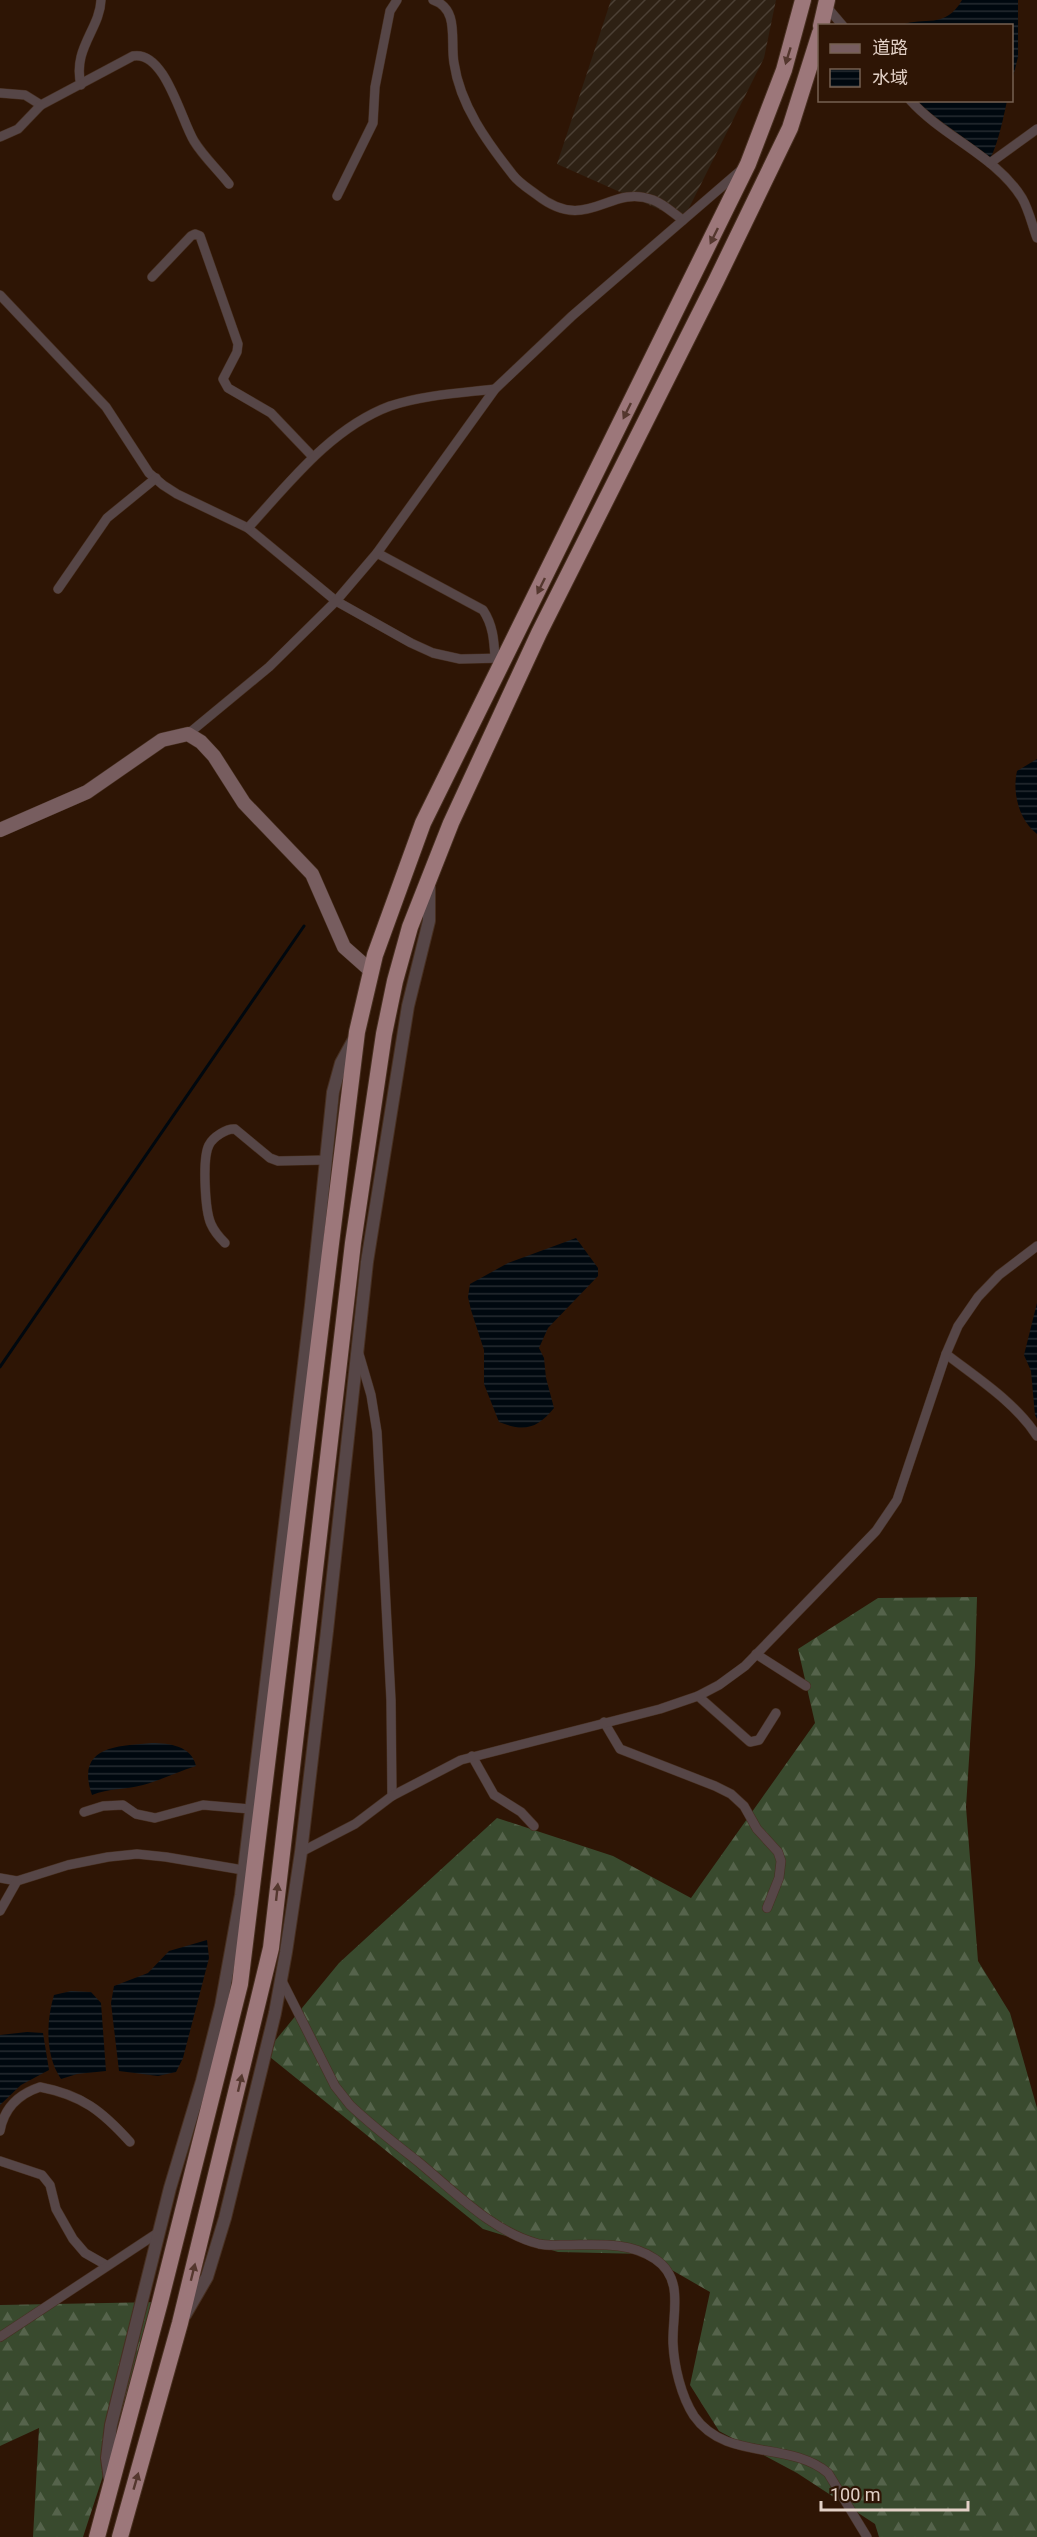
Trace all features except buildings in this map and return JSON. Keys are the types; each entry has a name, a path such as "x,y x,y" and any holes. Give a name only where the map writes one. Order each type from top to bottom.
{"highway":[{"path":"97,2537 112,2490 240,1984 357,1032 371,971 393,902 423,823 500,658 748,164 784,70 803,0"},
{"path":"822,24 827,3"},
{"path":"120,2537 180,2323 271,1948 353,1243 382,1046 395,981 410,927 451,822 539,633 716,281 790,128 818,36"}],"main road":[{"path":"0,830 87,792 162,740 188,734 201,742 214,756 249,809 312,874 344,947 371,971"}],"street":[{"path":"81,85 80,61 101,8 101,0"},
{"path":"337,196 372,123 375,87 390,11 397,0"},
{"path":"433,0 449,3 454,65 464,99 482,133 515,177 551,206 566,210 579,212 627,198 645,198 654,200 683,220"},
{"path":"827,3 842,24"},
{"path":"0,137 18,129 40,105 133,56 146,57 173,90 196,144 229,184"},
{"path":"0,93 25,95 40,105"},
{"path":"912,102 940,129 990,164 1023,200 1037,238"},
{"path":"990,164 1037,129"},
{"path":"188,734 269,668 336,601 377,553 495,389 572,316 748,164"},
{"path":"152,277 191,236 200,236 238,344 237,352 223,379 225,384 271,413 314,457"},
{"path":"0,295 106,407 156,478 177,494 248,528 336,601 433,653 459,659 500,658 490,620 483,610 377,553"},
{"path":"248,528 314,457 332,441 372,414 416,399 495,389"},
{"path":"58,589 107,518 156,478"},
{"path":"180,2323 207,2277 222,2228 275,2013 281,1979 301,1851 367,1262 413,984 429,921 430,876"},
{"path":"112,2490 107,2446 159,2232 221,2006 230,1964 311,1305 336,1077 357,1032"},
{"path":"225,1243 214,1230 208,1212 207,1153 210,1142 226,1130 235,1129 270,1158 278,1161 326,1160"},
{"path":"301,1851 355,1824 392,1796 461,1760 660,1709 698,1696 719,1684 756,1654 876,1531 889,1514 897,1500 946,1354 958,1326 978,1297 999,1275 1037,1246"},
{"path":"358,1351 371,1395 377,1432 391,1700 392,1796"},
{"path":"946,1354 1007,1402 1029,1423 1037,1436"},
{"path":"756,1654 806,1686"},
{"path":"698,1696 750,1742 759,1740 776,1713"},
{"path":"604,1722 620,1749 715,1786 731,1794 744,1806 757,1829 778,1852 781,1861 779,1878 767,1908"},
{"path":"472,1756 494,1795 521,1812 534,1826"},
{"path":"84,1812 103,1806 123,1805 136,1814 155,1818 203,1805 250,1809"},
{"path":"0,1878 18,1881 68,1865 137,1854 243,1870"},
{"path":"0,1911 18,1881"},
{"path":"281,1979 335,2086 350,2105 465,2203 519,2237 541,2244 614,2245 632,2249 655,2259 670,2274 674,2284 676,2307 674,2358 680,2384 693,2415 706,2430 721,2440 737,2446 808,2460 820,2467 828,2473 867,2537"},
{"path":"0,2131 9,2108 18,2097 40,2087 85,2101 107,2116 130,2142"},
{"path":"0,2161 42,2175 50,2185 56,2209 73,2239 85,2253 106,2265"},
{"path":"0,2337 159,2232"}],"shaded area":[{"path":"611,0 776,0 764,58 683,220 557,164"}],"green space":[{"path":"977,1597 966,1807 978,1961 1010,2013 1037,2108 1037,2537 879,2537 875,2524 797,2473 719,2431 690,2385 710,2292 644,2254 558,2252 483,2229 265,2053 339,1963 497,1818 613,1856 691,1898 815,1723 798,1649 878,1598"},
{"path":"160,2302 83,2537 33,2537 39,2428 0,2446 0,2305"}],"water":[{"path":"962,0 1018,0 1018,57 1013,77 1013,24 906,24 941,19 955,9"},
{"path":"916,102 1007,102 989,160 956,140"},
{"path":"1037,759 1037,834 1021,814 1015,788 1017,771"},
{"path":"576,1238 598,1268 598,1276 548,1328 539,1348 544,1358 546,1378 554,1408 542,1420 529,1427 516,1427 499,1422 484,1384 484,1350 468,1297 470,1284 508,1263"},
{"path":"1037,1303 1037,1419 1031,1371 1024,1355"},
{"path":"152,1743 172,1745 185,1750 194,1759 196,1766 143,1785 92,1795 88,1779 89,1767 94,1758 113,1748"},
{"path":"207,1940 209,1958 183,2058 176,2072 158,2076 119,2071 111,2003 114,1986 148,1973 169,1951"},
{"path":"71,1991 91,1992 101,2003 106,2071 77,2074 61,2079 52,2060 48,2038 49,2016 54,1995"},
{"path":"43,2033 49,2070 21,2085 0,2105 0,2035"}],"waterway":[{"path":"0,1367 304,926"}]}
